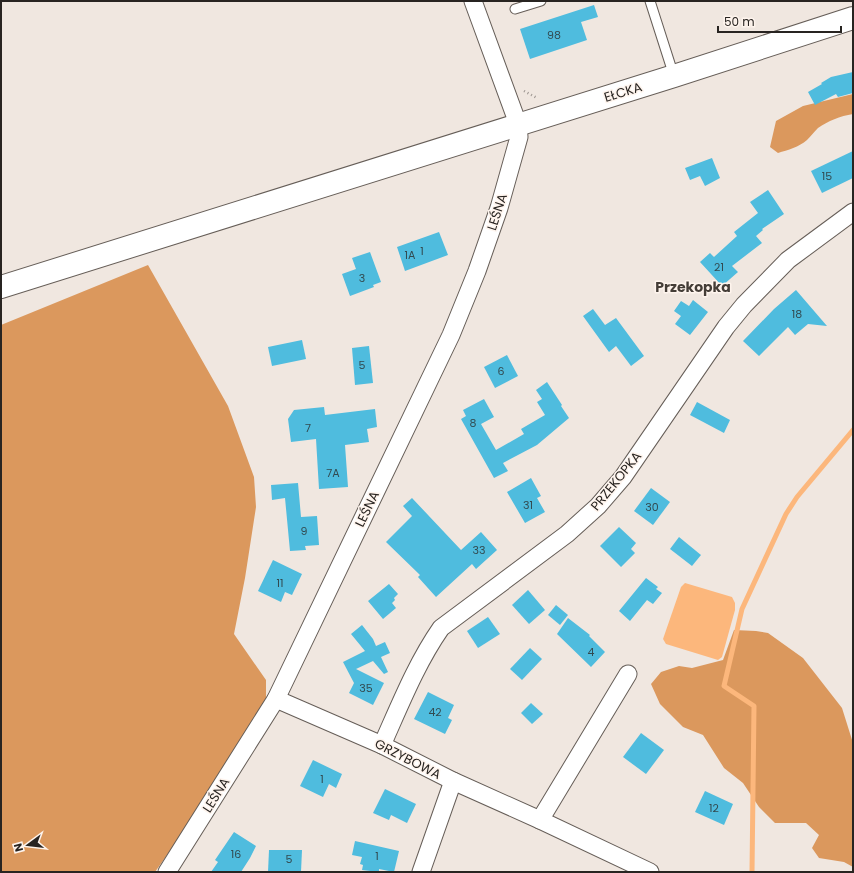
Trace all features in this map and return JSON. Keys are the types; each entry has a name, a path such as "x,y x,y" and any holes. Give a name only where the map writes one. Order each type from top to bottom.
{"main road":[{"name":"EŁCKA","path":"1,287 674,76 853,18"}],"street":[{"path":"473,1 518,124"},
{"name":"LEŚNA","path":"167,872 276,699 450,335 477,271 499,208 519,137 518,124"},
{"name":"PRZEKOPKA","path":"382,745 417,668 429,646 442,628 567,534 598,506 622,477 726,327 744,305 788,260 853,212"},
{"path":"540,820 628,674"},
{"name":"GRZYBOWA","path":"276,699 382,745 453,782 540,820 650,872"},
{"path":"421,872 453,782"}],"lane":[{"path":"515,9 541,1"},
{"path":"650,1 674,76"}],"shaded area":[{"path":"853,94 853,114 839,117 826,123 818,128 807,140 793,148 778,153 770,147 776,121 803,106"},
{"path":"148,265 228,406 254,477 256,507 245,578 234,634 266,680 266,699 247,741 155,872 1,872 1,325"},
{"path":"685,583 732,597 735,603 735,610 722,657 718,660 666,644 663,639 681,587"},
{"path":"734,630 768,633 803,658 842,708 853,743 853,867 844,862 819,858 812,848 819,835 806,823 775,823 759,807 743,783 724,768 703,735 683,727 660,704 651,684 661,672 679,666 692,668 723,660"}],"building":[{"path":"594,5 598,17 581,22 587,40 530,59 520,29"},
{"path":"853,72 853,93 838,97 836,94 815,105 808,92 831,77"},
{"path":"853,151 853,178 822,193 811,171"},
{"path":"712,158 720,178 705,186 700,176 690,180 685,168"},
{"path":"768,190 784,214 762,229 763,230 756,236 762,243 732,266 738,272 722,286 700,262 710,253 714,257 737,236 734,232 758,213 750,202"},
{"path":"439,232 448,255 405,271 397,247"},
{"path":"370,252 381,282 373,285 374,287 350,296 342,274 356,269 352,258"},
{"path":"796,290 827,326 808,324 795,335 788,327 759,356 743,341 774,309"},
{"path":"693,300 708,312 690,335 675,324 681,316 674,311 681,301 689,306"},
{"path":"593,309 605,325 616,318 644,356 631,366 616,346 609,352 583,316"},
{"path":"302,340 306,359 272,366 268,347"},
{"path":"369,346 373,383 355,385 352,348"},
{"path":"507,355 518,376 495,388 484,367"},
{"path":"547,382 569,418 537,445 503,463 508,471 494,478 461,419 466,416 463,410 484,399 494,417 481,424 496,450 524,434 521,429 545,415 537,402 542,399 536,390"},
{"path":"697,402 730,420 724,433 690,415"},
{"path":"324,407 325,415 375,409 377,427 367,429 369,442 345,445 348,487 319,489 316,439 291,442 288,419 294,410"},
{"path":"531,478 541,496 537,498 545,512 525,523 507,492"},
{"path":"298,483 301,517 317,516 319,545 305,546 306,550 290,551 285,498 272,500 271,485"},
{"path":"651,488 670,502 653,525 634,511"},
{"path":"412,498 461,550 481,532 497,550 476,569 472,564 436,597 418,577 420,575 386,542 412,516 403,506"},
{"path":"619,527 636,543 631,549 635,553 621,567 600,546"},
{"path":"679,537 701,555 692,566 670,549"},
{"path":"273,560 302,574 292,595 285,592 281,602 258,591"},
{"path":"646,578 658,587 656,589 662,593 653,604 647,600 630,621 619,611"},
{"path":"389,584 398,594 392,603 396,608 383,619 368,601"},
{"path":"528,590 545,610 529,624 512,605"},
{"path":"556,605 568,615 560,625 548,615"},
{"path":"488,617 500,634 478,648 467,631"},
{"path":"568,618 590,635 589,636 605,652 591,667 557,634"},
{"path":"362,625 373,639 376,646 385,642 390,653 381,657 388,672 384,674 373,661 356,669 384,683 373,705 349,693 354,683 343,662 365,651 351,634"},
{"path":"530,648 542,659 522,680 510,669"},
{"path":"428,692 454,705 448,718 452,720 445,734 414,719"},
{"path":"531,703 543,714 532,724 521,713"},
{"path":"641,733 664,750 646,774 623,757"},
{"path":"313,760 342,774 336,788 329,784 323,797 300,786"},
{"path":"385,789 416,804 407,823 391,815 389,820 373,813"},
{"path":"705,791 733,804 724,825 695,812"},
{"path":"234,832 256,846 250,858 241,872 211,872 218,862 215,860"},
{"path":"355,841 399,851 394,872 379,869 379,872 362,870 363,865 360,864 362,857 352,855"},
{"path":"269,850 302,850 301,872 268,872"}],"waterway":[{"path":"752,872 754,706 724,686 742,609 786,514 797,497 853,430"}],"district":[{"name":"Przekopka","path":"693,287"}]}
